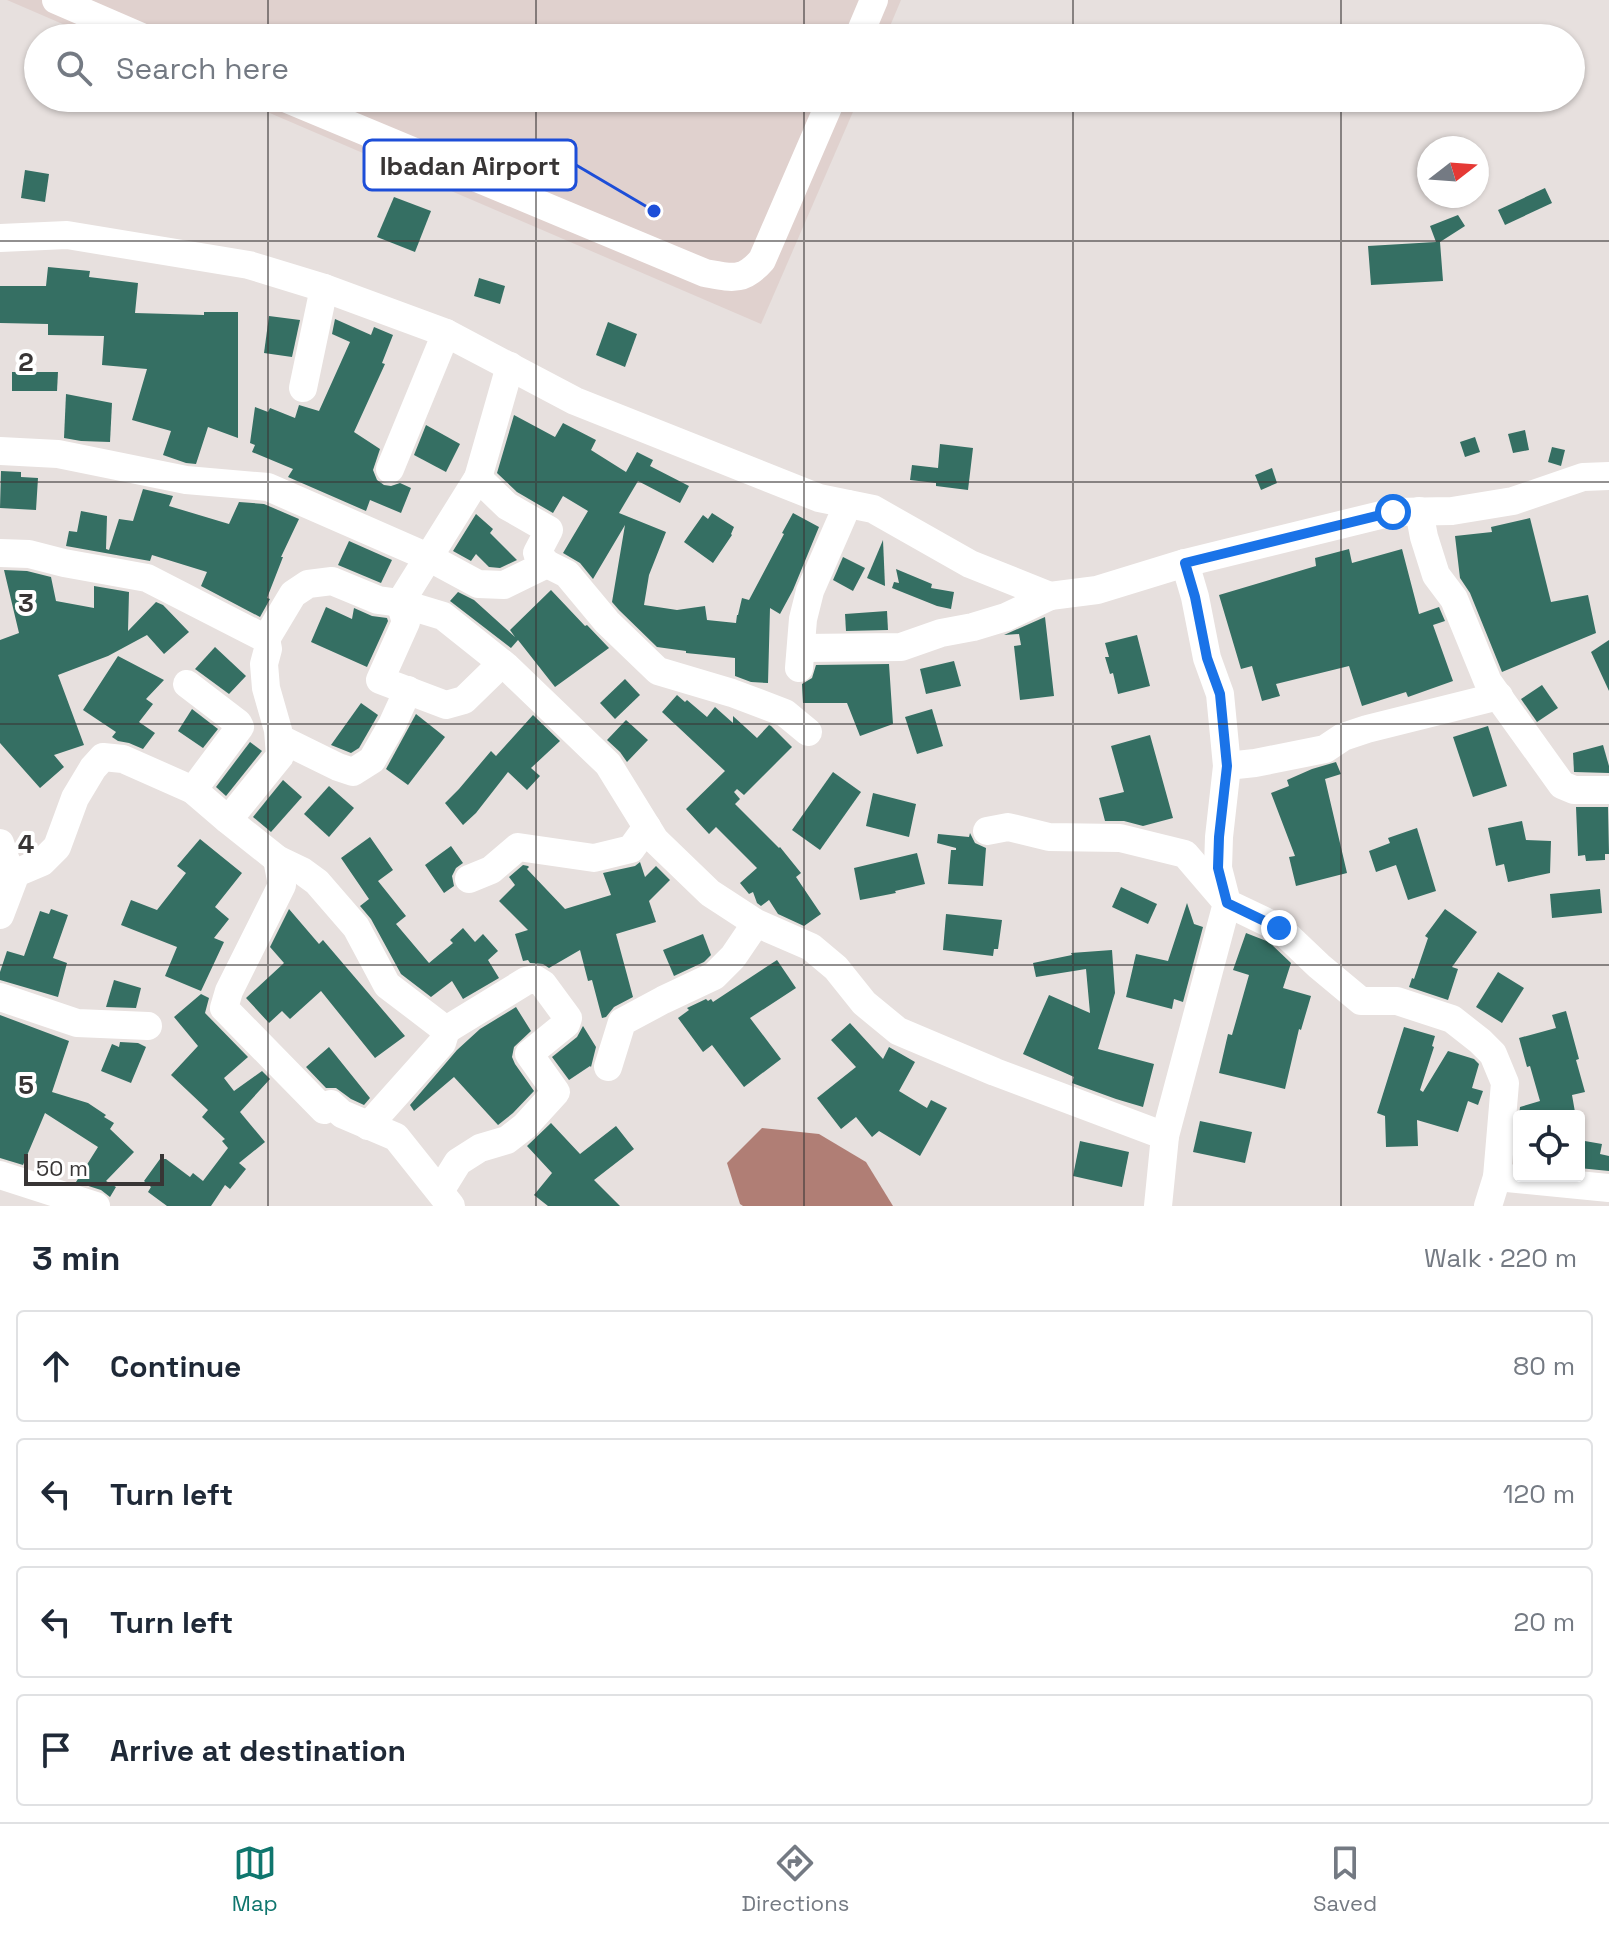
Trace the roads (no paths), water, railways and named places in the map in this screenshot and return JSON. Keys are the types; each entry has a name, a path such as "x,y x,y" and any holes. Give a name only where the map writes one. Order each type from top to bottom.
{"street":[{"path":"56,0 112,24"},
{"path":"864,24 874,0"},
{"path":"319,112 705,273 732,278 751,272 762,260 826,112"},
{"path":"0,238 67,235 249,265 324,288 446,333 575,401 819,498 873,509 970,564 1050,596"},
{"path":"303,388 324,288"},
{"path":"390,469 446,333"},
{"path":"502,663 464,700 446,705 380,680 406,622 400,603 478,478 510,366"},
{"path":"0,451 58,454 186,480 268,487 428,557 478,584 504,585 547,564"},
{"path":"848,504 810,591 803,619 800,658 901,647 941,633 1006,617 1050,596 1097,590 1185,563 1393,512 1452,511 1513,501 1583,477 1609,476"},
{"path":"478,478 507,506 549,530 537,553 547,564 567,574 607,622 658,671 785,713 808,732"},
{"path":"1419,511 1436,575 1454,599 1488,682 1511,716 1562,785 1574,790 1609,790"},
{"path":"0,553 29,554 147,578 266,639"},
{"path":"1158,1206 1165,1136 1227,903 1218,868 1227,766 1220,694 1207,658 1185,563"},
{"path":"228,820 280,756 279,738 266,688 266,639 293,594 308,584 332,581 378,600 443,616 502,663 608,764 655,840 710,893 756,923 811,947 836,968 864,1003 898,1031 995,1072 1165,1136"},
{"path":"187,684 240,727 193,790"},
{"path":"279,738 353,772 372,760 408,690"},
{"path":"1227,766 1325,749 1343,737 1367,729 1499,696"},
{"path":"0,915 16,873 42,862 57,847 75,798 93,768 103,757 123,759 193,790 277,859 317,882 356,927 387,985 446,1030"},
{"path":"469,879 491,870 518,847 594,858 631,849 647,827"},
{"path":"987,831 1008,827 1049,837 1120,838 1185,854 1227,903 1279,928 1361,1001 1397,1001 1452,1019 1493,1054 1505,1083 1497,1177 1488,1206"},
{"path":"0,843 7,864 16,873"},
{"path":"277,859 282,885 229,991 224,1008 324,1110 331,1104 342,1114 396,1137 446,1198"},
{"path":"608,1067 622,1022 714,976 733,957 756,923"},
{"path":"368,1126 442,1043 446,1030 526,981 535,979 543,984 568,1018 566,1024 529,1054 556,1092 525,1126 507,1140 480,1148 458,1162 446,1198"},
{"path":"0,997 77,1023 148,1026"},
{"path":"0,1175 96,1206"},
{"path":"1497,1177 1609,1188"}],"place":[{"name":"Ibadan Airport","path":"654,211"}]}
